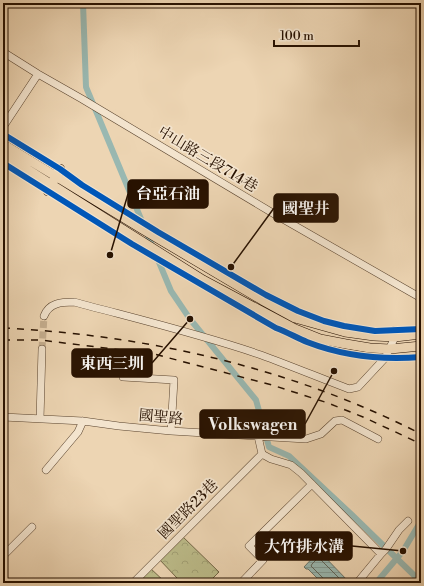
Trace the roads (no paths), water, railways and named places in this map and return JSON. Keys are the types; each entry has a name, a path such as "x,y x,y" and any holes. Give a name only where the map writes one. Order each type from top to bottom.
{"main road":[{"path":"3,144 202,282 296,329 320,339 370,348 390,349 421,346"},
{"path":"3,154 54,180 211,266 262,300 296,318 344,332 374,336 421,334"},
{"path":"202,282 211,266"}],"street":[{"name":"中山路三段714巷","path":"3,52 276,215 421,298"},
{"path":"3,127 38,74"},
{"path":"44,316 51,306 57,303 74,302 182,330 262,355 349,389 358,387 385,358 395,334"},
{"path":"40,419 42,350"},
{"path":"123,377 174,380 171,431"},
{"name":"國聖路","path":"3,417 82,422 171,431 306,439 321,434 336,421 342,420 378,439"},
{"path":"46,470 78,432 82,422"},
{"path":"258,436 262,454 271,459 291,465 302,473 382,554"},
{"name":"國聖路23巷","path":"133,583 262,454"},
{"path":"241,583 263,560 249,546 312,484"},
{"path":"357,583 386,549 399,530 408,521"},
{"path":"3,556 32,527"}],"water":[{"path":"319,551 349,582 348,583 322,583 304,567"}],"waterway":[{"path":"83,3 86,87 171,291 190,319 256,400 269,447 289,456 421,582"},
{"path":"376,583 403,551 421,521"}],"tunnel":[{"path":"42,349 44,316"}],"railway":[{"path":"3,328 111,338 165,347 218,359 270,373 322,391 372,411 421,434"},
{"path":"3,340 40,340 154,354 272,385 328,403 363,417 421,444"}],"place":[{"name":"台亞石油","path":"110,255"},
{"name":"國聖井","path":"231,267"},
{"name":"東西三圳","path":"190,319"},
{"name":"Volkswagen","path":"334,371"},
{"name":"大竹排水溝","path":"403,551"}]}
